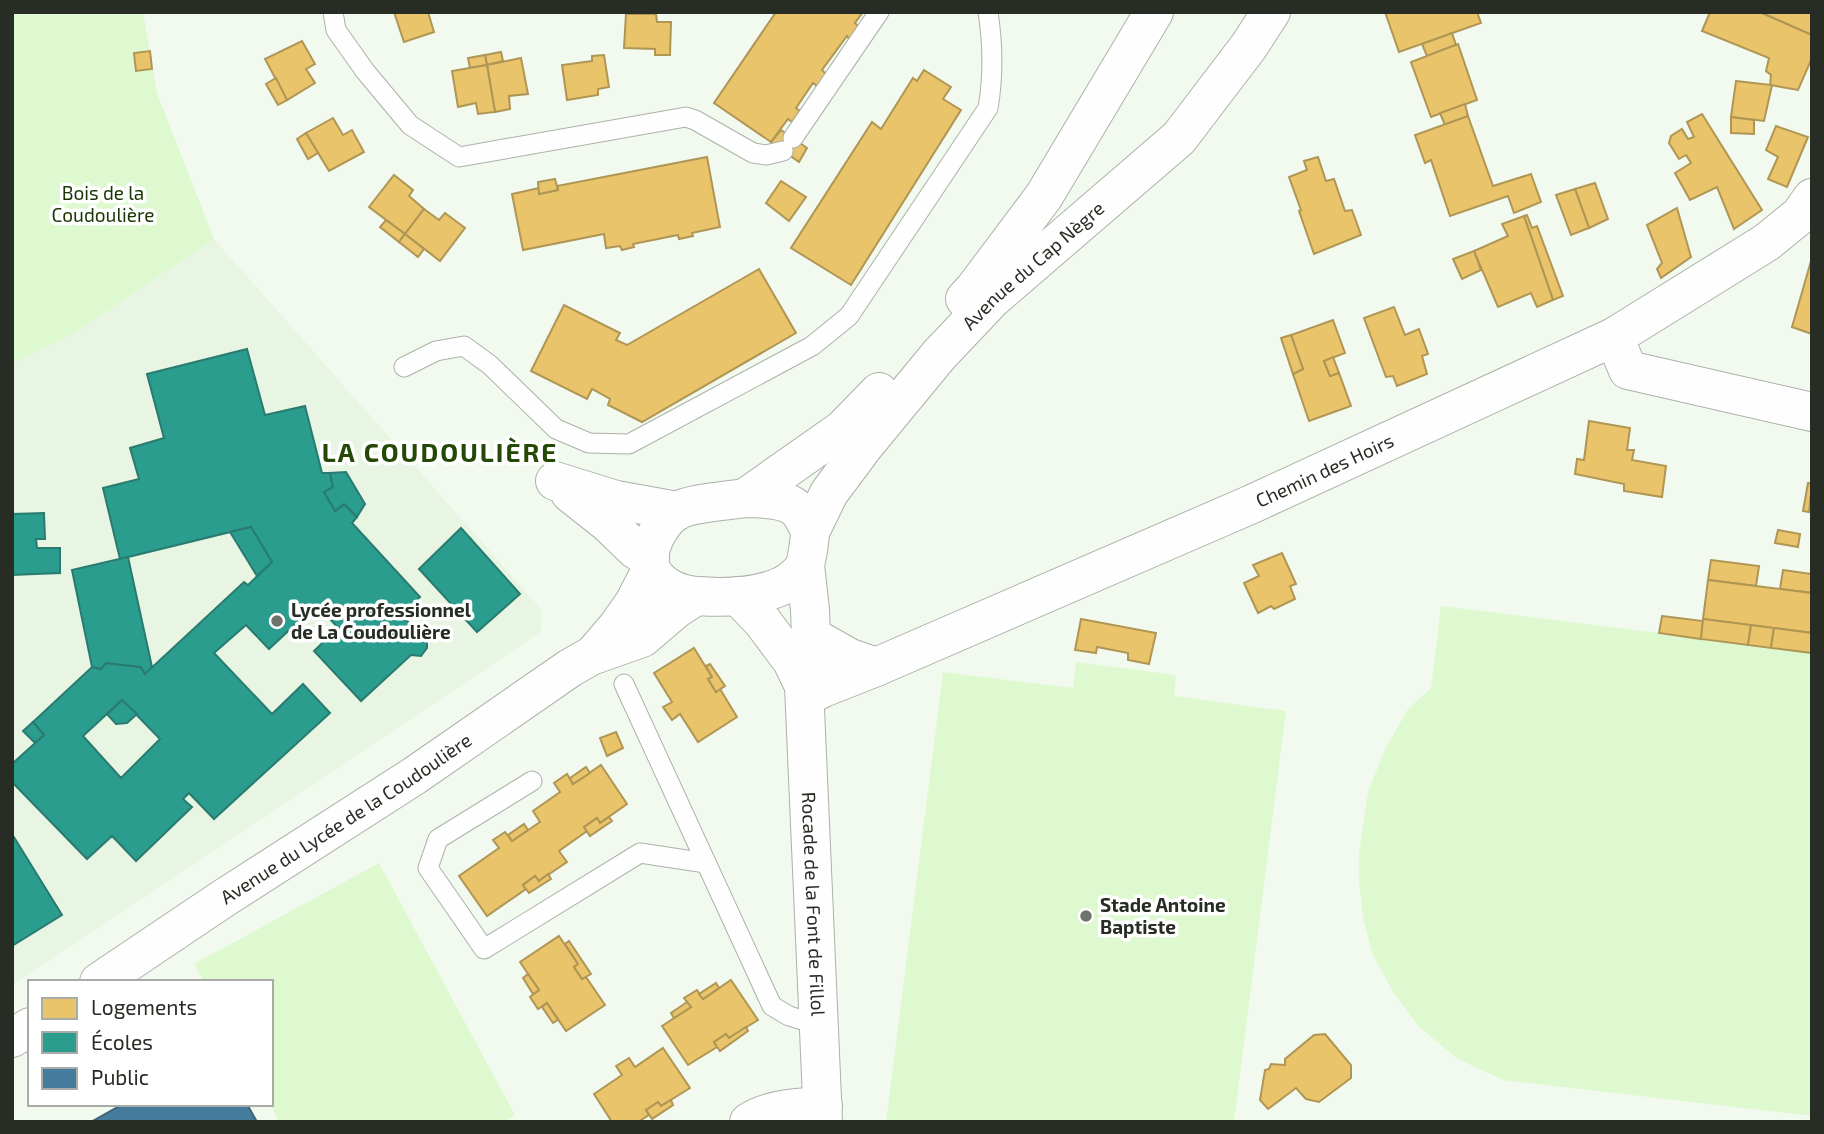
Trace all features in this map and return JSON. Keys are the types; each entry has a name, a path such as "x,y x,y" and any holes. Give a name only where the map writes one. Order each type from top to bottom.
{"street":[{"name":"Avenue du Cap Nègre","path":"745,498 843,429 975,288 1045,195 1154,12"},
{"name":"Avenue du Cap Nègre","path":"807,549 829,493 939,355 992,299 1179,138 1249,46 1271,12"},
{"name":"Chemin des Hoirs","path":"805,701 823,688 1252,504 1614,337 1767,242 1800,215 1812,198"},
{"path":"1614,337 1628,370 1812,412"},
{"path":"650,564 653,542 661,525 677,511 701,504 745,498 784,501 797,509 807,549 796,576 767,591 738,596 677,593 666,586 650,564 609,524 555,481 616,500 677,511"},
{"name":"Rocade de la Font de Fillol","path":"807,549 811,636 805,701 823,1114"},
{"name":"Avenue du Lycée de la Coudoulière","path":"591,656 634,603 650,564"},
{"name":"Avenue du Lycée de la Coudoulière","path":"102,980 414,776 570,668 591,656 642,638 696,596"},
{"name":"Rocade de la Font de Fillol","path":"738,596 762,621 792,661 805,701"},
{"path":"811,636 850,658 876,667"},
{"path":"12,1038 28,1028"},
{"path":"749,1122 761,1114 791,1108 823,1114"}],"lane":[{"path":"332,12 336,30 365,71 410,125 459,157 685,117 753,153 766,155 788,144 879,12"},
{"path":"404,367 436,351 464,346 489,365 556,429 589,443 629,444 812,346 849,316 988,107 992,87 993,45 988,12"},
{"path":"624,684 772,1006 789,1016 819,1025"},
{"path":"532,781 438,839 428,868 484,948 640,853 706,863"}],"shaded area":[{"name":"Lycée professionnel de La Coudoulière","path":"214,239 542,610 541,632 12,985 12,364 72,335"}],"green space":[{"name":"Bois de la Coudoulière","path":"12,12 143,12 157,93 214,239 72,335 12,364"},
{"path":"1441,606 1812,652 1812,1116 1503,1080 1458,1059 1419,1027 1393,992 1372,953 1363,917 1359,853 1368,792 1385,749 1408,709 1431,688"},
{"name":"Stade Antoine Baptiste","path":"1076,662 1176,675 1174,696 1286,711 1234,1122 886,1122 943,672 1073,688"},
{"path":"379,863 515,1115 503,1122 279,1122 271,1106 273,980 203,980 194,964"}],"building: Logements":[{"path":"394,12 428,12 434,32 404,42"},
{"path":"776,12 863,12 849,39 847,36 822,70 826,74 817,86 813,83 796,108 800,111 792,122 788,119 771,142 714,103"},
{"path":"1385,12 1477,12 1481,23 1399,52"},
{"path":"1710,12 1760,12 1812,35 1812,58 1798,90 1770,85 1771,75 1766,71 1769,58 1702,31"},
{"path":"1760,12 1812,12 1812,35"},
{"path":"626,14 656,14 657,22 671,22 670,55 655,55 655,49 624,48"},
{"path":"1452,33 1456,45 1427,56 1422,44"},
{"path":"302,41 315,64 306,69 315,83 287,100 265,59"},
{"path":"1458,44 1477,100 1431,117 1411,62"},
{"path":"150,51 152,69 136,71 134,53"},
{"path":"501,52 503,61 487,65 485,55"},
{"path":"485,55 487,65 470,68 468,58"},
{"path":"604,55 609,87 598,89 598,95 567,100 562,65 592,61 592,56"},
{"path":"521,58 528,94 509,96 510,109 495,112 487,65"},
{"path":"487,65 495,112 478,114 476,103 458,107 452,71"},
{"path":"924,70 951,87 943,99 961,110 851,285 791,248 872,122 881,129 913,78 917,81"},
{"path":"276,78 287,100 278,105 266,84"},
{"path":"1736,81 1772,85 1764,121 1731,117"},
{"path":"1465,104 1468,116 1445,125 1440,113"},
{"path":"1702,114 1762,210 1734,229 1717,187 1690,200 1675,173 1691,163 1686,155 1679,159 1669,143 1671,136 1682,129 1688,139 1694,137 1687,122"},
{"path":"1468,116 1493,186 1531,174 1541,202 1514,213 1508,196 1450,216 1431,160 1425,163 1415,135"},
{"path":"1731,117 1754,120 1754,134 1731,133"},
{"path":"333,118 343,135 352,130 364,152 329,171 306,133"},
{"path":"1776,126 1808,137 1787,187 1768,179 1778,157 1766,150"},
{"path":"781,130 807,148 799,162 771,142"},
{"path":"306,133 318,153 308,159 297,139"},
{"path":"707,157 720,227 692,233 693,236 679,239 678,235 633,244 634,247 622,250 620,246 606,248 604,234 523,250 512,194 539,188 539,194 558,190 557,186"},
{"path":"1318,157 1326,181 1334,179 1345,211 1352,210 1361,235 1314,254 1289,177 1307,170 1304,161"},
{"path":"394,175 413,190 409,196 424,209 405,234 369,207"},
{"path":"555,179 558,190 539,194 538,182"},
{"path":"781,181 806,197 789,221 766,203"},
{"path":"1595,183 1608,219 1589,228 1575,189"},
{"path":"1575,189 1589,228 1571,235 1556,195"},
{"path":"1677,208 1691,257 1661,278 1657,269 1662,263 1647,225"},
{"path":"424,209 439,220 445,213 465,228 440,261 405,234"},
{"path":"1527,215 1532,228 1537,226 1563,296 1553,300 1524,216"},
{"path":"1524,216 1553,300 1537,307 1531,293 1498,307 1474,251 1508,236 1502,224"},
{"path":"386,220 405,234 399,242 380,227"},
{"path":"405,234 424,249 418,257 399,242"},
{"path":"1474,251 1481,270 1462,279 1453,259"},
{"path":"1812,262 1812,334 1792,327"},
{"path":"759,269 796,333 642,422 608,405 610,399 592,389 587,399 531,371 564,305 620,333 616,340 627,345"},
{"path":"1394,307 1405,335 1419,329 1428,354 1422,356 1427,374 1397,386 1393,376 1386,377 1364,318"},
{"path":"1333,320 1345,353 1324,361 1330,376 1339,373 1351,406 1309,421 1293,374 1303,369 1291,335"},
{"path":"1291,335 1303,369 1293,374 1281,338"},
{"path":"1333,357 1339,373 1330,376 1324,361"},
{"path":"1589,421 1630,428 1627,450 1634,450 1632,460 1666,466 1662,497 1624,491 1624,484 1575,474 1577,459 1584,460"},
{"path":"1808,483 1812,483 1809,512 1803,511"},
{"path":"1778,530 1800,534 1798,547 1775,543"},
{"path":"1282,553 1296,584 1290,586 1295,599 1258,613 1244,583 1259,576 1253,565"},
{"path":"1711,560 1759,566 1756,586 1708,580"},
{"path":"1783,570 1812,574 1812,593 1780,589"},
{"path":"1708,580 1812,593 1812,633 1703,619"},
{"path":"1662,616 1703,621 1701,639 1659,633"},
{"path":"1081,619 1156,633 1149,664 1128,660 1128,653 1097,647 1096,653 1075,650"},
{"path":"1703,619 1751,625 1748,645 1701,639"},
{"path":"1751,625 1774,628 1771,648 1748,645"},
{"path":"1774,628 1812,633 1812,653 1771,648"},
{"path":"694,648 712,677 708,679 716,692 720,689 737,717 698,742 680,714 672,720 663,707 672,702 654,673"},
{"path":"710,664 725,686 716,692 708,679 712,677 706,666"},
{"path":"616,732 623,748 607,756 600,738"},
{"path":"601,765 627,804 600,823 597,818 584,827 587,831 559,851 567,862 539,881 535,876 523,885 526,889 487,916 459,876 499,848 493,840 505,832 512,841 540,822 533,811 560,792 554,783 567,774 573,784"},
{"path":"586,767 590,773 573,784 570,778"},
{"path":"609,817 612,821 590,836 584,827 597,818 600,823"},
{"path":"524,824 528,830 512,841 508,835"},
{"path":"548,874 551,879 529,893 523,885 535,876 539,881"},
{"path":"559,936 578,964 574,967 582,979 586,977 605,1005 566,1031 547,1003 538,1009 530,997 539,990 520,962"},
{"path":"569,941 591,974 582,979 574,967 578,964 565,944"},
{"path":"528,974 539,990 533,994 523,978"},
{"path":"731,980 758,1020 729,1038 726,1034 714,1042 717,1047 688,1065 662,1026 691,1007 684,998 697,990 703,999"},
{"path":"716,983 719,988 703,999 699,994"},
{"path":"687,1002 691,1007 674,1018 671,1013"},
{"path":"547,1003 558,1020 553,1023 542,1007"},
{"path":"746,1027 748,1031 720,1051 714,1042 726,1034 729,1038"},
{"path":"1325,1034 1351,1065 1351,1078 1319,1102 1306,1099 1296,1088 1268,1109 1260,1100 1265,1070 1269,1069 1271,1064 1285,1065 1285,1059 1314,1035"},
{"path":"663,1048 690,1088 661,1106 658,1102 646,1110 649,1115 638,1122 612,1122 594,1094 622,1075 616,1066 629,1058 635,1067"},
{"path":"671,1100 673,1105 652,1119 646,1110 658,1102 661,1106"}],"building: Écoles":[{"path":"247,349 265,415 305,406 322,473 330,473 333,487 324,492 335,511 344,504 357,517 352,523 420,597 401,615 427,640 427,648 421,656 411,655 361,701 314,651 338,628 317,604 269,649 246,625 214,653 272,714 303,684 330,713 214,819 189,793 183,799 192,807 136,861 112,836 87,859 12,782 12,764 44,735 33,722 92,667 101,669 106,663 141,667 145,674 244,582 248,585 272,562 251,527 120,559 103,488 139,479 130,448 164,438 147,374","holes":["122,700 160,739 121,778 83,736"]},
{"path":"346,472 365,504 357,517 344,504 335,511 324,492 333,487 330,473"},
{"path":"44,513 45,539 36,539 37,548 60,548 60,573 12,575 12,514"},
{"path":"251,527 272,562 257,576 230,532"},
{"path":"461,528 520,594 477,632 419,569"},
{"path":"128,557 152,667 145,674 141,667 106,663 101,669 92,667 72,570"},
{"path":"122,700 137,714 127,723 116,724 107,714"},
{"path":"33,722 44,735 35,743 23,731"},
{"path":"12,834 62,915 12,946"}],"building: Public":[{"path":"119,1106 248,1106 257,1122 91,1122"}],"place":[{"name":"Lycée professionnel de La Coudoulière","path":"277,621"},
{"name":"Stade Antoine Baptiste","path":"1086,916"}],"district":[{"name":"LA COUDOULIÈRE","path":"440,453"}]}
